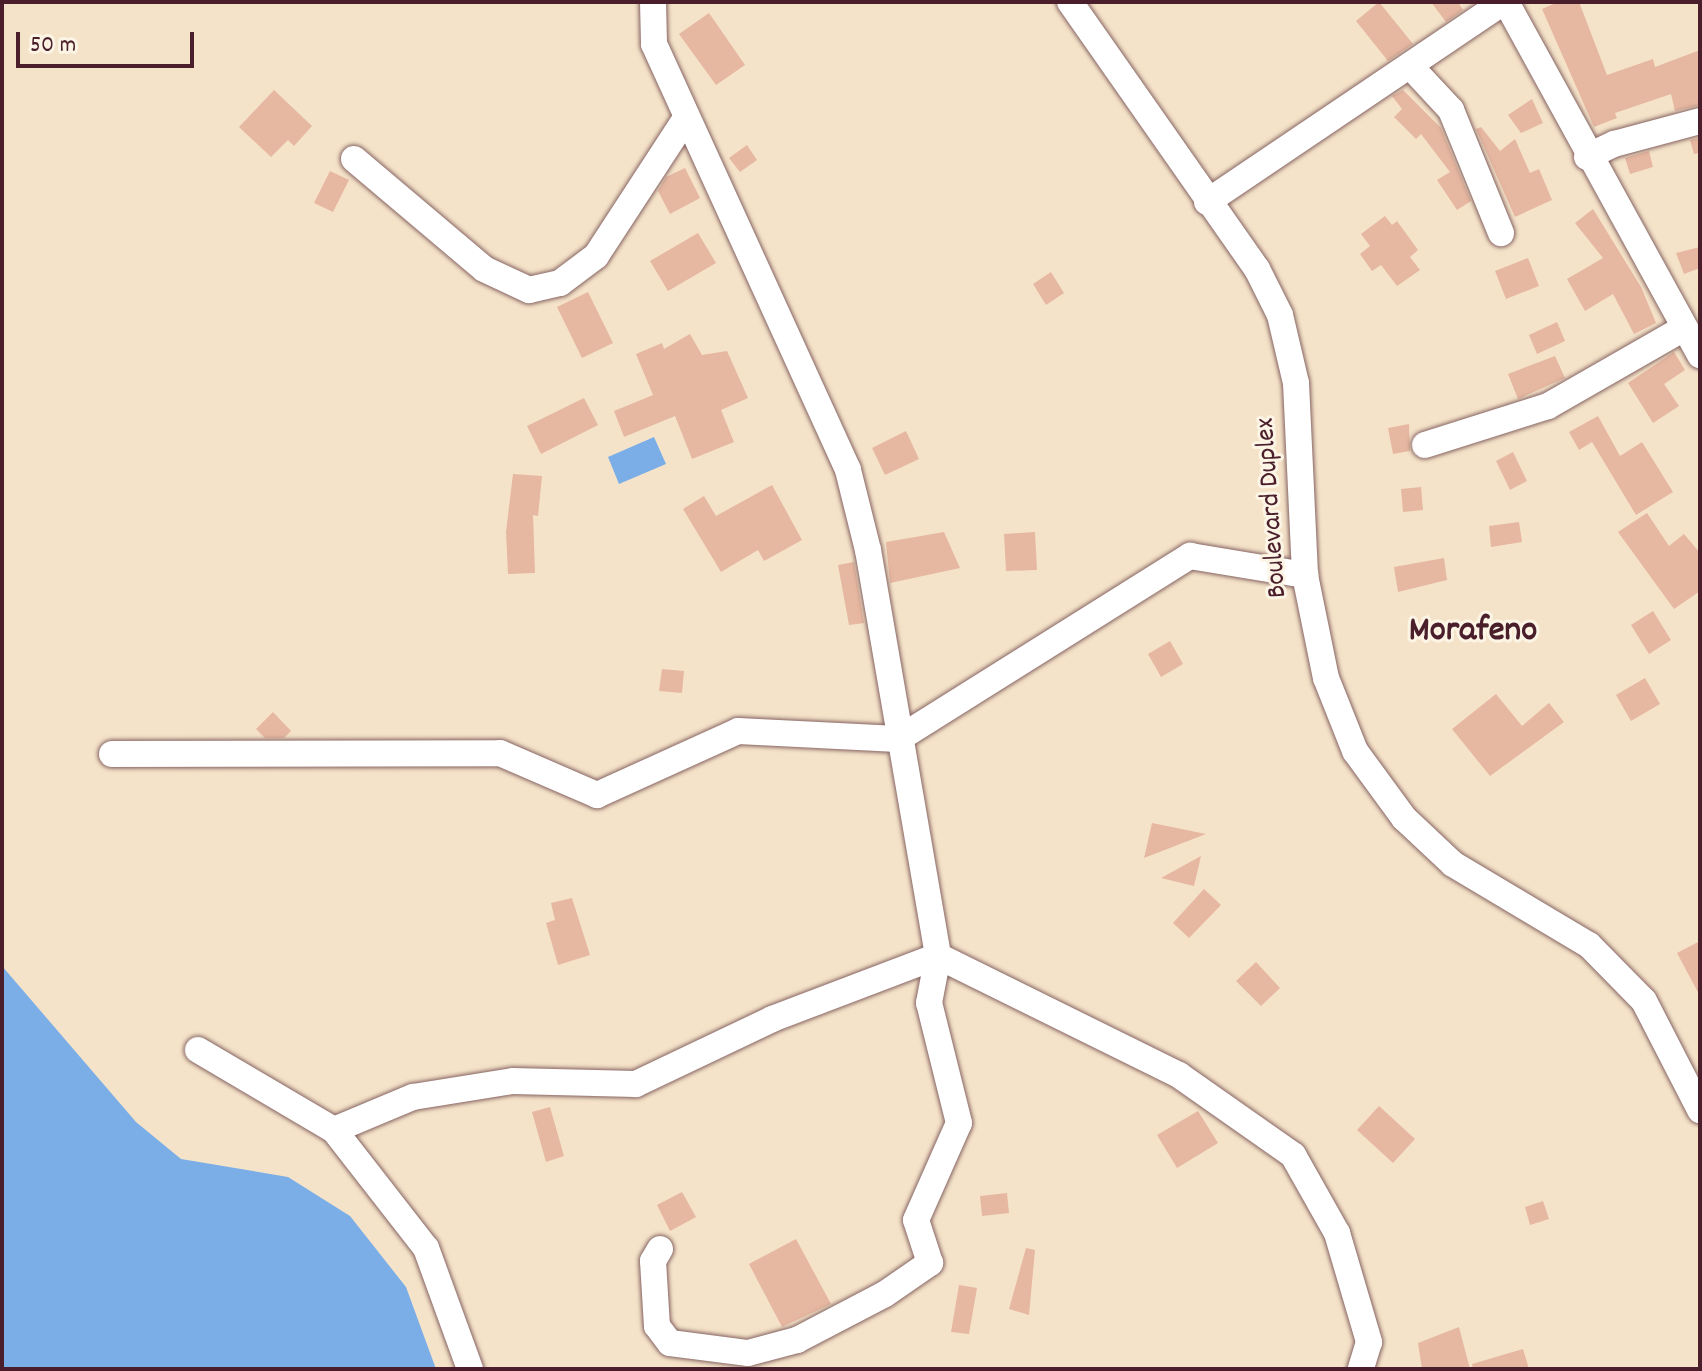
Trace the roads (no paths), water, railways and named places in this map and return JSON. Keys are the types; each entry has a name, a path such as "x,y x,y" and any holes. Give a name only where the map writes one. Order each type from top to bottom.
{"street":[{"path":"653,2 654,44 848,470 868,550 898,739 938,956 929,1003 959,1123 916,1220 930,1263 885,1294 797,1340 748,1353 670,1343 657,1326 653,1261 660,1249"},
{"name":"Boulevard Duplex","path":"1070,2 1207,202 1257,269 1280,315 1296,383 1305,575 1326,678 1355,751 1404,818 1453,864 1589,945 1644,1001 1700,1110"},
{"path":"1207,202 1505,2 1587,157 1700,355"},
{"path":"1411,67 1451,110 1501,233"},
{"path":"354,159 484,269 529,290 560,283 596,256 686,118"},
{"path":"1587,157 1614,144 1700,121"},
{"path":"1425,445 1548,406 1684,328"},
{"path":"112,754 500,753 597,795 738,731 898,739 1190,556 1305,575"},
{"path":"334,1130 413,1097 513,1081 636,1084 772,1019 938,956 1179,1075 1293,1155 1337,1233 1369,1342 1361,1369"},
{"path":"198,1050 334,1130 426,1248 470,1369"}],"water":[{"path":"654,437 666,464 619,484 608,457"},
{"path":"2,966 136,1122 181,1159 288,1177 350,1216 406,1287 436,1369 2,1369"}],"district":[{"name":"Morafeno","path":"1473,633"}]}
